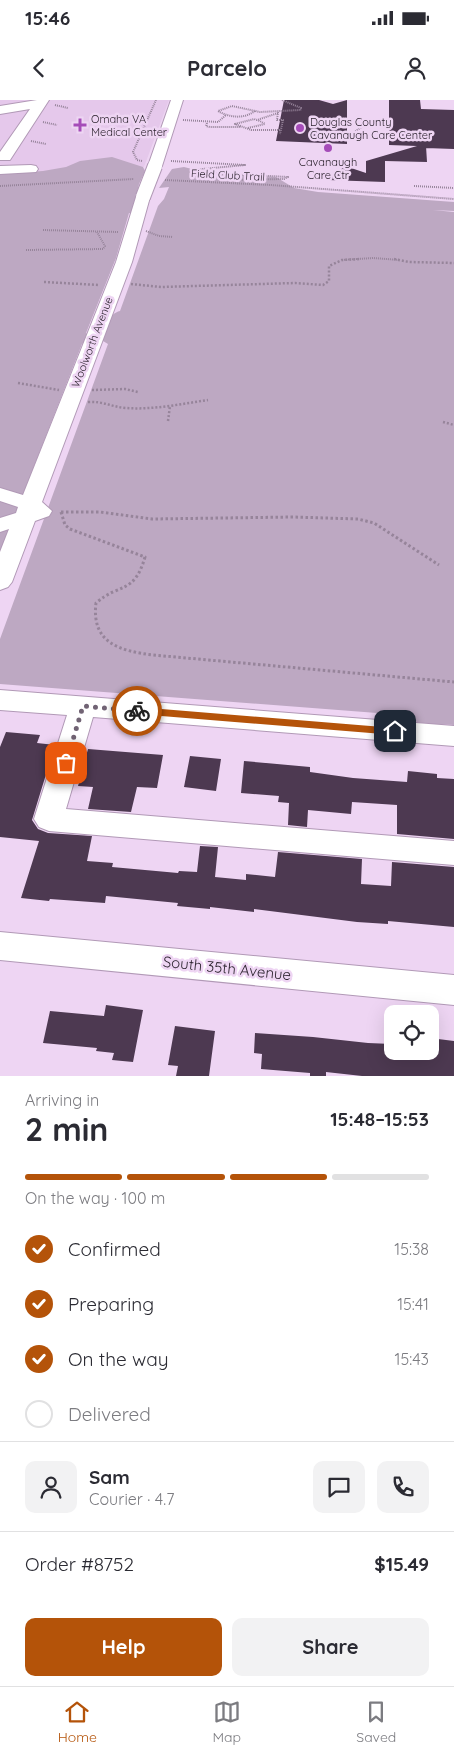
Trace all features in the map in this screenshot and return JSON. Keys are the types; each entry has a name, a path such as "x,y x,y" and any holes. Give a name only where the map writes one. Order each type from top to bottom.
{"street":[{"name":"Woolworth Avenue","path":"0,582 39,511 139,231 141,188 157,167 177,100"},
{"path":"0,110 42,102"},
{"path":"31,169 1,162 42,102"},
{"path":"6,129 23,130"},
{"path":"0,494 39,511"},
{"path":"0,525 39,511"},
{"path":"0,700 454,736"},
{"path":"83,706 49,819 454,853"},
{"name":"South 35th Avenue","path":"0,946 454,990"}],"path":[{"path":"156,100 133,152 137,160 157,167 182,158"},
{"path":"255,111 246,116 226,115 220,113 219,110 236,106 251,108 255,111 300,111 301,108 298,106 282,100"},
{"path":"278,112 257,120 254,119 235,124 246,129 280,130"},
{"path":"278,112 277,120 282,120 280,134"},
{"path":"182,120 218,122 226,115"},
{"path":"246,129 265,124 257,120"},
{"path":"208,122 206,125 210,127 241,127"},
{"path":"218,122 222,124 221,126"},
{"path":"347,137 364,126"},
{"path":"176,161 245,165 192,170 190,172 288,177 284,179 237,179 216,182"},
{"name":"Field Club Trail","path":"157,167 216,182 454,200"},
{"path":"0,186 141,188"},
{"path":"414,186 454,188"},
{"path":"44,230 139,231 173,237"},
{"path":"26,250 103,249 105,246 97,232"},
{"path":"44,282 162,287 295,283 323,284 329,281 330,266 349,259 383,258 410,262 454,264"},
{"path":"82,402 96,400 125,408 170,406 208,400"},
{"path":"168,421 170,406"},
{"path":"443,422 454,425"},
{"path":"39,511 106,512 152,519 293,517 358,519 374,523 439,565"},
{"path":"39,511 65,524 70,529 145,557 138,577 131,584 100,598 96,602 94,622 101,634 120,648 153,656 454,682"}],"shaded area":[{"name":"Omaha VA Medical Center","path":"0,100 169,100 144,167 114,173 0,181"},
{"path":"112,157 143,167 145,171 139,184 132,214 129,213 116,258 86,333 88,335 86,342 82,344 0,553 0,174 43,171 66,167 80,161"},
{"path":"184,167 208,173 276,177 294,188 318,192 454,202 454,211 433,210 454,212 454,725 420,723 403,715 0,684 0,639 108,344 103,341 104,327 112,315 120,311 158,206 164,199 169,187 159,188 172,169"}],"building":[{"path":"284,100 319,100 333,104 347,100 347,144 276,141"},
{"path":"389,100 420,100 421,109 454,110 454,149 426,148 427,162 385,161 385,182 328,180 345,166 366,173 366,161 417,146 389,145"},
{"path":"6,732 40,735 37,743 55,745 32,820 38,829 48,833 92,836 87,861 113,863 112,867 178,873 179,871 197,872 200,846 218,847 215,877 246,880 246,874 275,877 278,852 362,859 361,884 391,886 392,862 454,867 454,927 388,921 388,924 357,922 254,909 254,912 210,907 210,909 177,906 178,903 106,896 105,903 21,898 39,841 0,837 0,747"},
{"path":"88,749 163,755 157,788 137,787 131,812 88,809 93,787 78,786"},
{"path":"190,756 221,759 216,791 184,787"},
{"path":"244,761 310,767 310,772 353,778 407,782 408,771 437,774 437,778 454,779 454,839 397,834 397,805 352,802 351,814 308,810 307,827 288,825 289,803 278,802 279,796 241,793"},
{"path":"106,1005 143,1010 133,1062 112,1060 114,1053 96,1051 97,1048 43,1043 50,1011 104,1016"},
{"path":"175,1026 215,1031 209,1076 176,1076 178,1066 168,1065"},
{"path":"255,1033 384,1044 384,1060 439,1060 439,1039 454,1041 454,1076 362,1076 326,1072 326,1076 310,1076 310,1073 261,1069 262,1054 254,1053"}],"way so far":[{"path":"66,763 83,706 137,711"}],"place":[{"name":"Omaha VA Medical Center","path":"80,125"},
{"name":"Douglas County Cavanaugh Care Center","path":"300,128"},
{"name":"Cavanaugh Care Ctr","path":"328,148"}],"route":[{"path":"137,711 395,731"}]}
